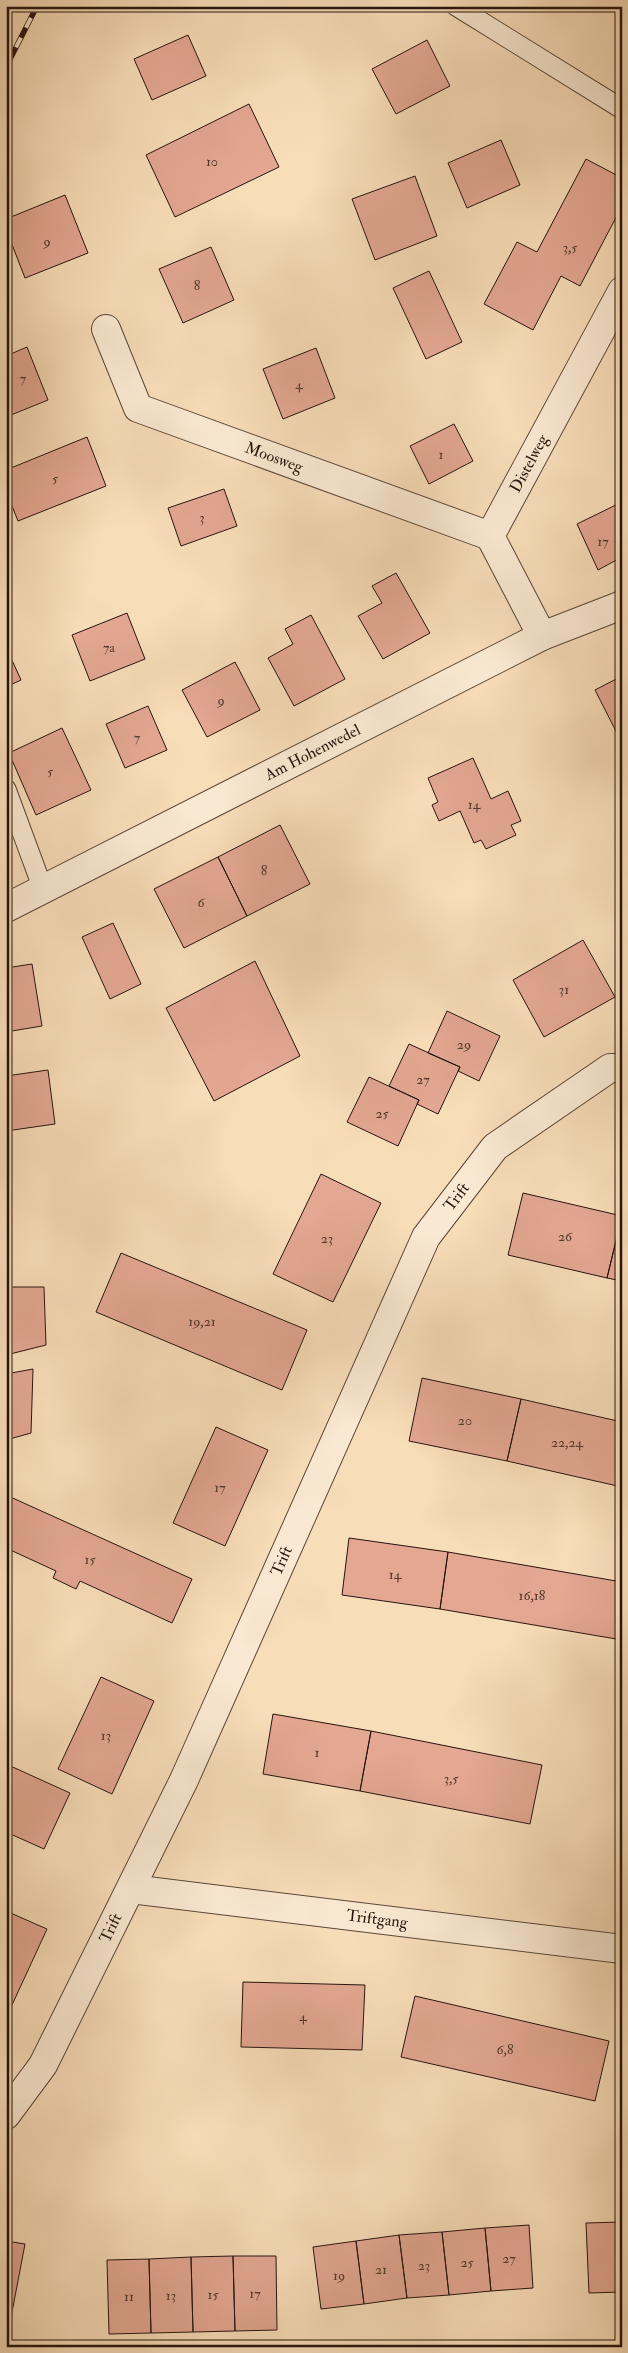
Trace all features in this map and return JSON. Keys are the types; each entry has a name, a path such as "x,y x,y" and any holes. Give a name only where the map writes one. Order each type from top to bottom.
{"street":[{"name":"Distelweg","path":"490,536 622,291"},
{"name":"Moosweg","path":"106,329 138,408 490,536"},
{"path":"490,536 542,636"},
{"name":"Am Hohenwedel","path":"6,908 542,636 622,604"},
{"name":"Trift","path":"6,2115 43,2065 188,1771 426,1237 495,1147 610,1068 622,1068"},
{"name":"Triftgang","path":"131,1889 622,1949"}],"lane":[{"path":"456,6 622,109"},
{"path":"6,789 43,889"}],"building":[{"path":"188,35 206,76 152,100 134,59"},
{"path":"427,40 450,86 396,114 372,69"},
{"path":"249,104 279,167 175,217 146,155"},
{"path":"501,140 520,185 467,208 448,163"},
{"path":"586,159 622,178 622,206 580,286 561,276 533,330 484,304 517,242 537,252"},
{"path":"415,176 437,236 375,260 352,199"},
{"path":"65,195 88,253 25,278 6,229 6,219"},
{"path":"211,247 234,300 183,323 159,269"},
{"path":"429,271 462,342 426,359 393,288"},
{"path":"27,347 48,400 6,417 6,356"},
{"path":"316,348 335,398 283,419 263,369"},
{"path":"454,424 473,461 429,484 410,446"},
{"path":"87,437 106,486 18,521 6,491 6,470"},
{"path":"224,489 237,526 181,546 168,508"},
{"path":"622,502 622,557 598,570 577,524"},
{"path":"396,573 430,633 383,659 358,616 382,603 372,586"},
{"path":"127,613 145,659 90,681 72,635"},
{"path":"311,615 345,679 294,706 268,658 293,644 285,629"},
{"path":"6,647 21,680 6,687"},
{"path":"235,662 260,710 207,737 182,690"},
{"path":"622,676 622,743 595,690"},
{"path":"148,706 167,750 125,768 106,724"},
{"path":"62,728 91,790 36,815 9,753"},
{"path":"473,758 491,799 508,791 521,821 511,825 516,835 486,849 481,840 474,843 460,811 439,821 432,805 438,802 428,778"},
{"path":"280,825 310,884 247,916 218,857"},
{"path":"218,857 247,916 184,948 154,889"},
{"path":"113,923 141,984 110,999 82,937"},
{"path":"583,940 615,997 544,1037 513,980"},
{"path":"255,961 300,1056 214,1101 166,1008"},
{"path":"32,964 42,1026 6,1032 6,968"},
{"path":"447,1011 500,1036 479,1081 458,1071 460,1067 428,1053"},
{"path":"409,1044 460,1067 438,1114 417,1104 419,1100 389,1086"},
{"path":"48,1070 55,1124 6,1131 6,1076"},
{"path":"369,1077 419,1100 398,1146 347,1122"},
{"path":"321,1174 381,1203 333,1302 273,1274"},
{"path":"523,1193 622,1216 607,1278 508,1255"},
{"path":"622,1216 622,1281 607,1278"},
{"path":"121,1253 307,1330 282,1390 96,1312"},
{"path":"6,1287 44,1287 46,1345 6,1355"},
{"path":"33,1369 31,1433 6,1440 6,1374"},
{"path":"422,1378 521,1399 507,1461 409,1441"},
{"path":"521,1399 622,1422 622,1487 507,1461"},
{"path":"216,1427 268,1450 225,1546 173,1523"},
{"path":"6,1495 192,1579 172,1623 80,1581 76,1589 53,1578 56,1571 6,1548"},
{"path":"349,1538 448,1552 440,1609 342,1595"},
{"path":"448,1552 622,1582 622,1640 440,1609"},
{"path":"101,1677 154,1701 112,1794 58,1769"},
{"path":"273,1714 371,1731 360,1791 263,1774"},
{"path":"371,1731 542,1765 530,1824 360,1791"},
{"path":"6,1764 70,1793 44,1849 6,1832"},
{"path":"6,1911 47,1929 6,2018"},
{"path":"243,1982 365,1985 362,2050 241,2047"},
{"path":"415,1996 609,2041 595,2101 401,2057"},
{"path":"622,2222 622,2292 589,2293 586,2223"},
{"path":"529,2225 533,2288 491,2291 485,2228"},
{"path":"485,2228 491,2291 449,2295 442,2232"},
{"path":"442,2232 449,2295 407,2298 399,2235"},
{"path":"399,2235 407,2298 364,2304 356,2241"},
{"path":"6,2241 25,2244 9,2328 6,2328"},
{"path":"356,2241 364,2304 321,2309 313,2247"},
{"path":"233,2256 276,2256 277,2330 235,2331"},
{"path":"233,2256 235,2331 193,2332 191,2257"},
{"path":"191,2257 193,2332 151,2333 149,2259"},
{"path":"149,2259 151,2333 109,2334 107,2260"}],"railway":[{"path":"6,67 37,6"}]}
